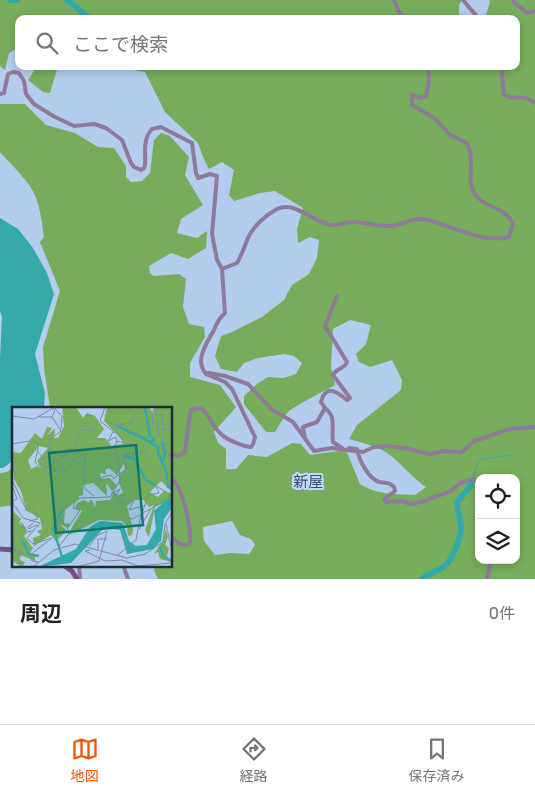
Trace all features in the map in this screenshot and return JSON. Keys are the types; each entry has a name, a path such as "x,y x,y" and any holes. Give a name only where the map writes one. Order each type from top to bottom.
{"street":[{"path":"394,0 401,15"},
{"path":"463,0 476,15"},
{"path":"513,0 527,13 535,11"},
{"path":"222,269 237,263 248,237 256,225 283,207 295,209 327,224 335,225 354,222 380,227 393,226 421,219 481,237 509,237 512,224 509,216 488,205 473,192 470,177 471,158 467,143 448,134 434,118 412,105 412,95 421,98 426,96 429,87 429,70"},
{"path":"501,70 504,95 510,98 522,96 535,103"},
{"path":"0,94 4,93 8,74 13,72 19,73 24,81 26,94 34,104 54,117 74,126 94,124 106,128 122,140 131,163 138,169 144,168 147,136 155,127 161,127 190,141 193,146 196,176 200,178 215,174 218,178 212,229 217,260 222,269 225,312 220,317 202,352 201,364 206,374 225,382 232,388 254,437 254,444 251,447 245,446 221,434 206,412 201,408 195,408 190,413 185,452 178,456 172,454"},
{"path":"336,296 325,326 347,362 345,366 335,371 334,375 350,398 347,400 336,391 328,391 323,396 322,402 330,412 333,420 333,442 341,448 357,449 362,464 374,479 389,483 394,487 394,491 384,499 386,502 403,501 409,504 421,502 451,491 460,483 475,480"},
{"path":"206,374 225,376 248,384 271,409 293,422 314,451 332,448 357,452 366,451 374,447 389,446 409,448 429,454 444,451 462,452 474,441 481,438 510,429 535,427"},
{"path":"306,440 303,427 317,422 325,408"},
{"path":"172,479 179,486 187,518 190,542 183,545 172,537"},
{"path":"487,579 490,564"},
{"path":"64,566 72,571 78,579"},
{"path":"78,579 80,577 79,566"},
{"path":"122,566 128,579"}],"shaded area":[{"path":"0,0 462,0 459,5 459,15 15,15 15,49 9,53 5,70 0,66"},
{"path":"489,0 535,0 535,579 158,579 154,570 156,566 172,566 172,407 50,407 43,347 60,291 40,242 44,237 36,198 25,180 0,152 0,104 25,104 46,125 75,133 98,147 114,148 126,166 126,177 131,182 142,181 150,173 154,140 161,133 170,136 189,157 185,175 203,205 181,219 177,233 197,238 207,231 206,248 188,259 171,253 149,266 150,273 154,276 179,274 186,279 183,307 189,324 204,327 205,337 190,363 190,377 220,385 236,407 214,432 218,443 226,449 226,469 236,469 248,455 267,457 292,443 301,444 310,455 346,450 360,484 366,488 394,494 415,495 426,487 416,480 395,459 381,449 349,439 357,425 401,390 402,380 392,360 370,367 359,362 356,354 366,344 371,325 350,320 333,329 331,367 335,385 289,411 275,432 266,432 244,404 244,396 257,384 268,377 284,378 296,374 302,363 294,356 285,354 258,358 244,363 237,372 221,369 215,356 221,336 262,317 284,300 292,285 309,274 317,258 319,240 310,237 298,243 297,229 303,208 275,191 260,193 234,201 229,195 234,170 222,162 209,169 198,143 165,112 145,72 134,70 520,70 520,15 486,15","holes":["232,521 240,535 251,539 255,545 249,554 231,553 215,555 204,541 203,527"]},
{"path":"34,70 57,70 50,93 43,92 28,80"},
{"path":"0,218 18,229 33,248 47,273 54,294 35,354 45,393 44,407 12,407 12,461 3,468 0,468 2,317 0,311"},
{"path":"12,468 12,505 0,507 0,473 7,472"}],"waterway":[{"path":"10,0 17,0"},
{"path":"67,0 86,15"},
{"path":"473,477 478,462 481,459 512,455"},
{"path":"422,579 446,565 454,552 461,529 457,502 472,482"}],"district":[{"name":"新屋","path":"308,482"}]}
